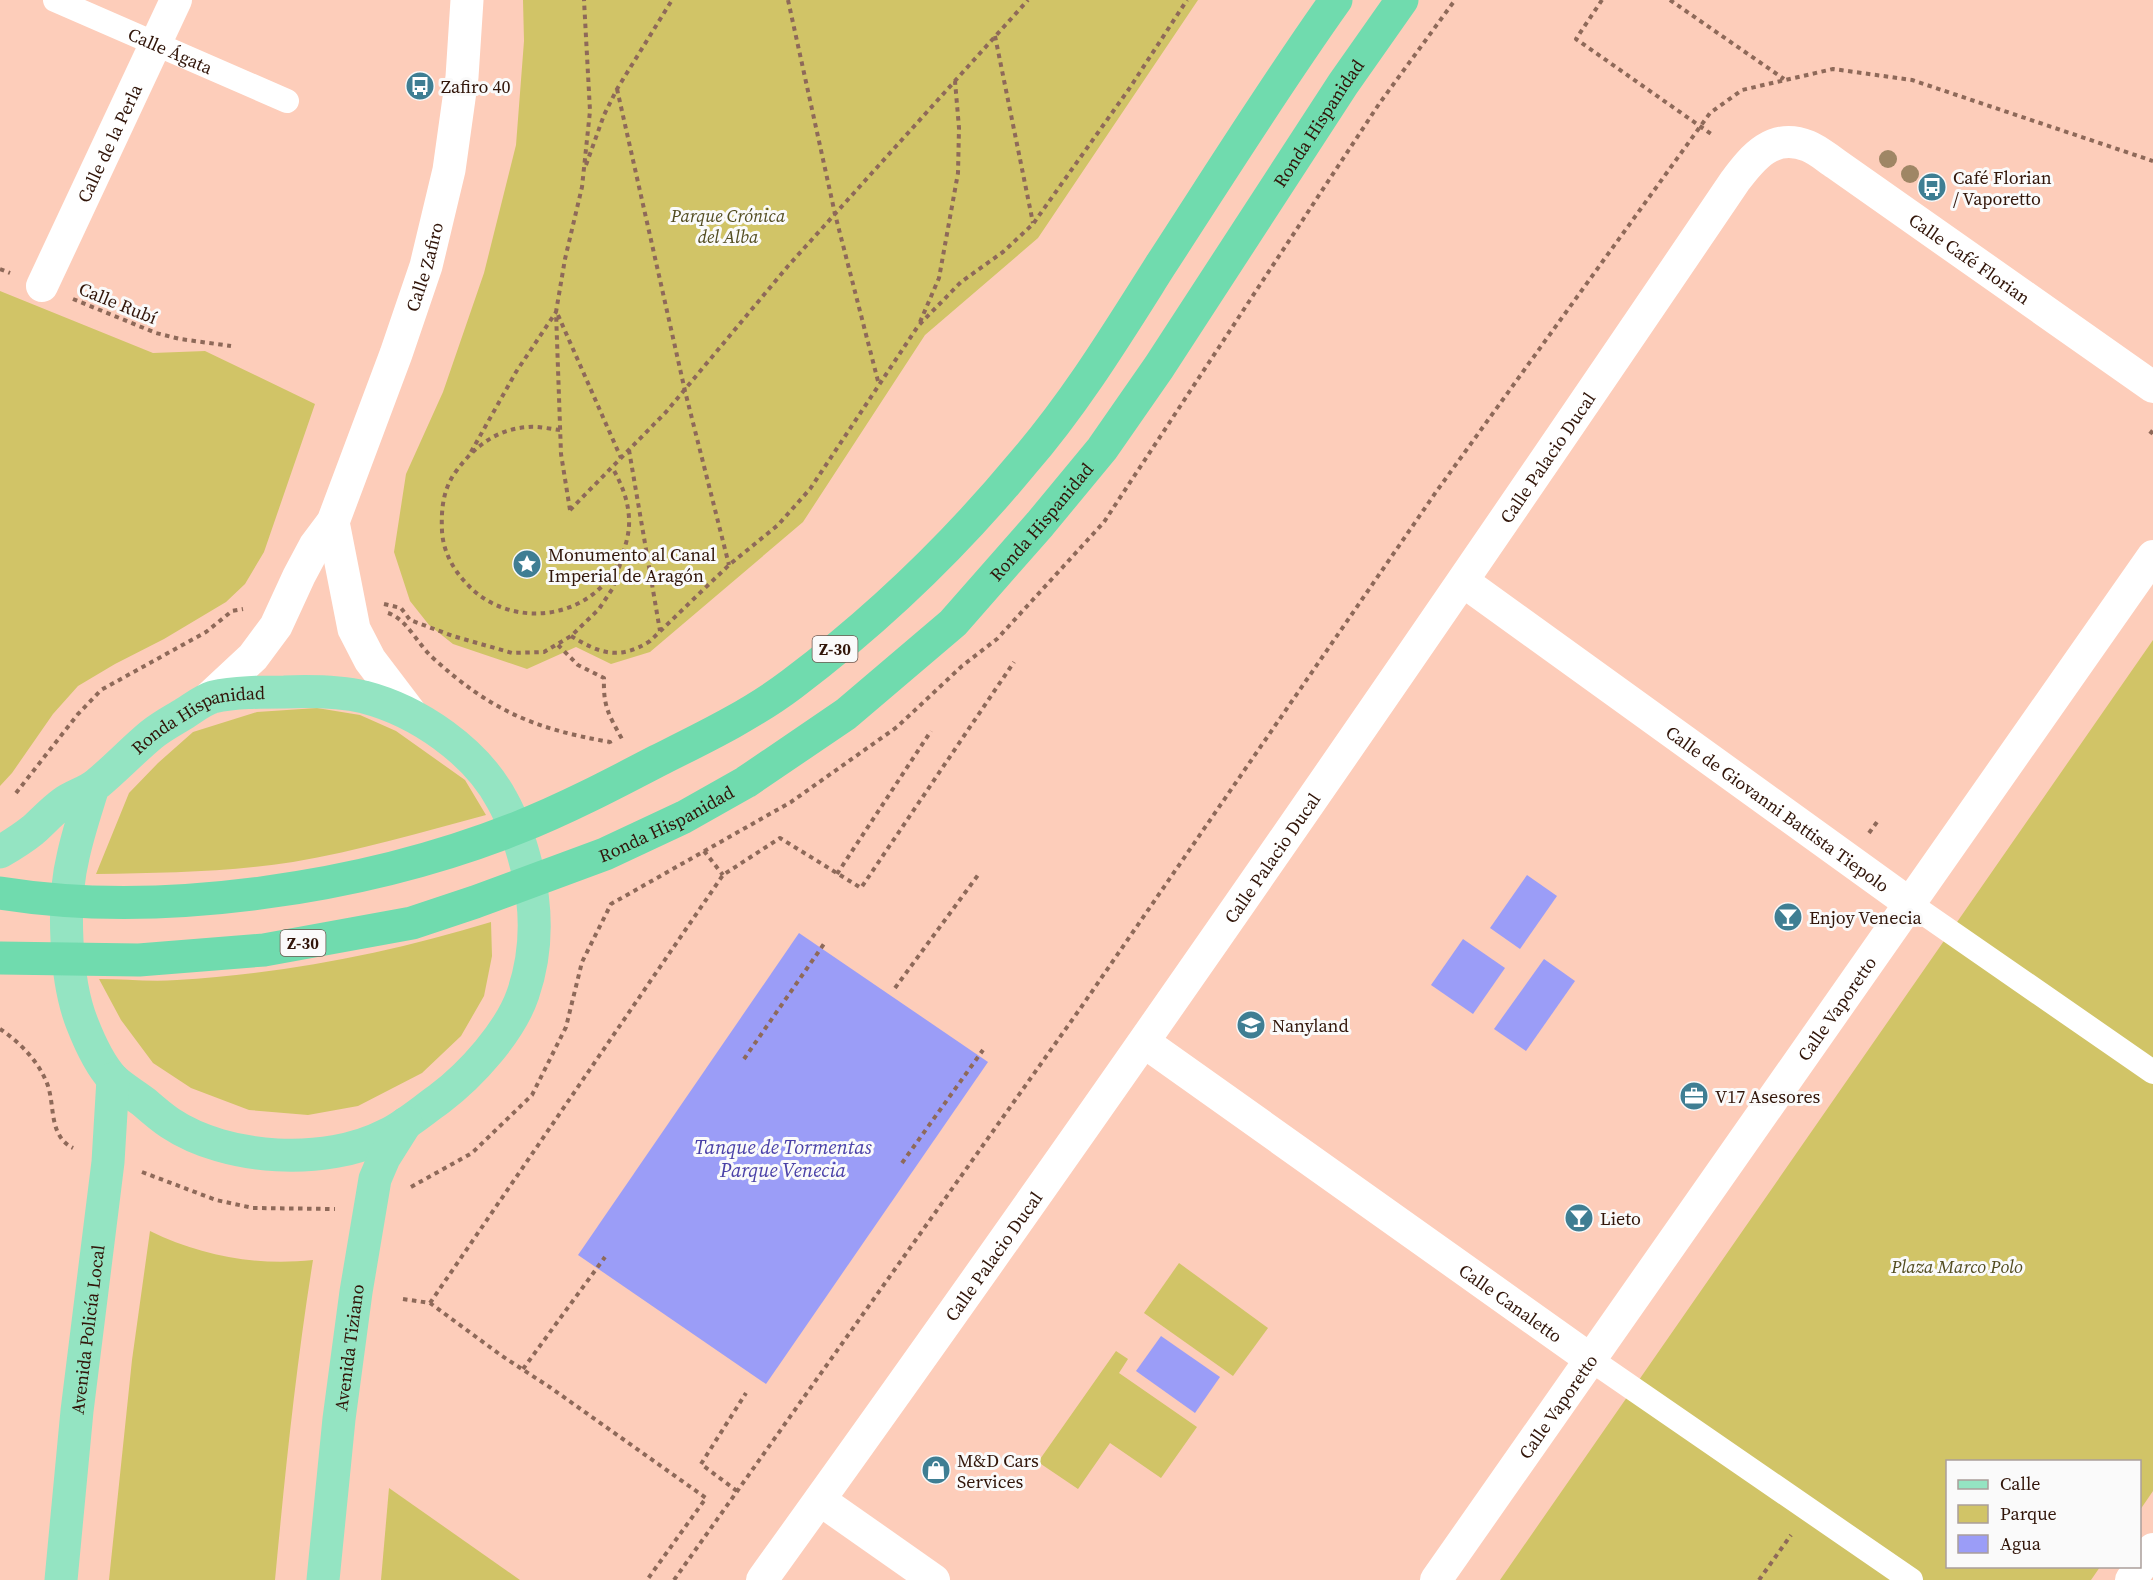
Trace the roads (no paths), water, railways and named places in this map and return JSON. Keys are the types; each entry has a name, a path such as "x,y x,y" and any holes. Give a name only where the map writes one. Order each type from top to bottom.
{"highway":[{"name":"Z-30","path":"0,893 68,902 163,901 316,884 391,868 516,828 585,798 713,733 789,687 876,616 948,548 1024,463 1092,373 1285,72 1336,0"},
{"name":"Ronda Hispanidad","path":"0,958 139,960 264,950 412,922 467,905 605,854 684,817 746,782 846,714 953,623 1040,524 1102,448 1159,367 1343,84 1402,0"}],"main road":[{"name":"Ronda Hispanidad","path":"0,852 34,829 65,801 93,788 155,732 209,698 261,692 316,691 363,697 411,714 436,730 469,758 501,797 516,828 530,881 535,914 532,963 522,998 492,1048 455,1087 406,1123 367,1143 339,1151 314,1154 272,1154 236,1149 201,1138 172,1125 113,1079 82,1024 73,990 69,960 68,902 72,858 93,788"},
{"name":"Avenida Policía Local","path":"61,1580 77,1411 108,1162 113,1079"},
{"name":"Avenida Tiziano","path":"323,1580 339,1419 356,1292 375,1179 384,1158 406,1123"}],"street":[{"name":"Calle Ágata","path":"55,0 287,101"},
{"name":"Calle de la Perla","path":"42,286 176,0"},
{"name":"Calle Zafiro","path":"209,698 240,670 267,640 312,553 333,522 396,354 432,247 449,170 462,77 467,0"},
{"name":"Calle Café Florian","path":"1783,143 1809,147 1836,164 2153,387"},
{"name":"Calle Palacio Ducal","path":"762,1580 1144,1042 1464,582 1735,182 1758,153 1783,143"},
{"path":"333,522 354,629 370,660 411,714"},
{"name":"Calle Vaporetto","path":"1436,1580 2153,556"},
{"name":"Calle de Giovanni Battista Tiepolo","path":"1464,582 1909,903 2153,1072"},
{"name":"Calle Canaletto","path":"1144,1042 1590,1359 1911,1580"},
{"path":"820,1500 934,1580"},
{"path":"2141,1566 2153,1549"}],"water":[{"path":"1527,875 1557,896 1520,949 1490,928"},
{"name":"Tanque de Tormentas Parque Venecia","path":"799,933 988,1062 766,1384 578,1255"},
{"path":"1463,939 1505,968 1473,1014 1431,985"},
{"path":"1544,959 1575,981 1526,1051 1494,1029"},
{"path":"1161,1336 1220,1377 1195,1413 1136,1371"}],"place":[{"name":"Zafiro 40","path":"420,86"},
{"name":"Café Florian / Vaporetto","path":"1932,187"},
{"name":"Monumento al Canal Imperial de Aragón","path":"527,564"},
{"name":"Enjoy Venecia","path":"1788,917"},
{"name":"Nanyland","path":"1251,1025"},
{"name":"V17 Asesores","path":"1694,1096"},
{"name":"Lieto","path":"1579,1218"},
{"name":"M&D Cars Services","path":"936,1470"}],"park label":[{"name":"Parque Crónica del Alba","path":"728,225"},
{"name":"Plaza Marco Polo","path":"1957,1266"}]}
